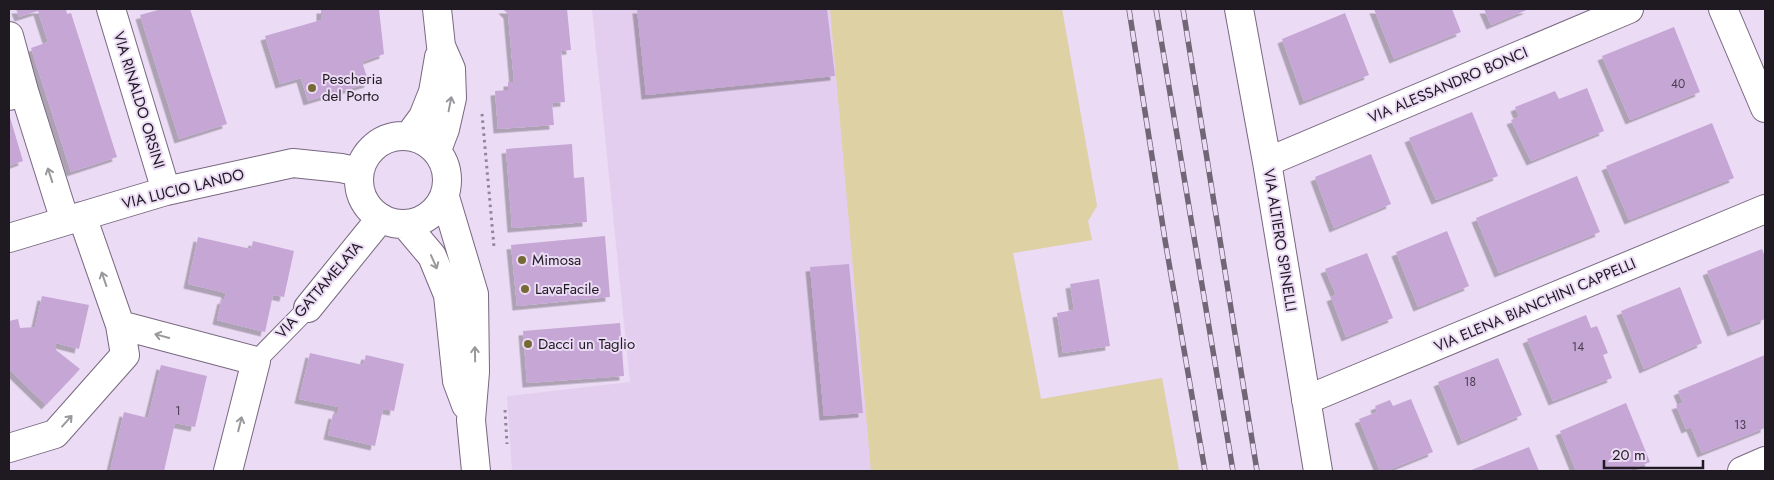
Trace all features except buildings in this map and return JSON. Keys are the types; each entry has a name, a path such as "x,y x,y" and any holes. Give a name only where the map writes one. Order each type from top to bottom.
{"street":[{"name":"VIA RINALDO ORSINI","path":"111,9 166,191"},
{"path":"409,136 423,117 433,92 441,46 437,9"},
{"name":"VIA ALTIERO SPINELLI","path":"1239,9 1267,162 1318,471"},
{"name":"VIA ALESSANDRO BONCI","path":"1267,162 1628,9"},
{"path":"1722,9 1765,108"},
{"path":"9,36 16,93 120,325 125,355 55,434 9,448"},
{"path":"437,150 445,129 452,98 451,69 441,46"},
{"path":"393,221 415,223 424,219 433,213 445,196 448,180 445,164 437,150 429,143 409,136 392,137 377,144 365,156 359,172 359,186 363,199 370,210 393,221 432,256 448,295 457,381 471,420"},
{"name":"VIA LUCIO LANDO","path":"9,238 166,191 293,162 359,172"},
{"path":"445,196 474,294 475,372 471,420 476,471"},
{"name":"VIA ELENA BIANCHINI CAPPELLI","path":"1306,400 1765,209"},
{"name":"VIA GATTAMELATA","path":"308,308 393,221"},
{"path":"120,325 256,361 228,471"},
{"path":"1742,471 1765,461"}],"lane":[{"name":"VIA GATTAMELATA","path":"256,361 308,308"}],"path":[{"path":"482,112 495,255"}],"shaded area":[{"path":"592,9 1062,9 1097,206 1088,221 1092,240 1013,253 1041,399 1162,378 1179,471 512,471 507,396 630,382"},
{"path":"830,9 1062,9 1097,206 1088,221 1092,240 1013,253 1041,399 1162,378 1179,471 871,471"}],"railway":[{"path":"1129,9 1165,240 1205,471"},
{"path":"1156,9 1233,471"},
{"path":"1183,9 1257,471"}],"place":[{"name":"Pescheria del Porto","path":"312,88"},
{"name":"Mimosa","path":"522,260"},
{"name":"LavaFacile","path":"525,289"},
{"name":"Dacci un Taglio","path":"528,344"}]}
